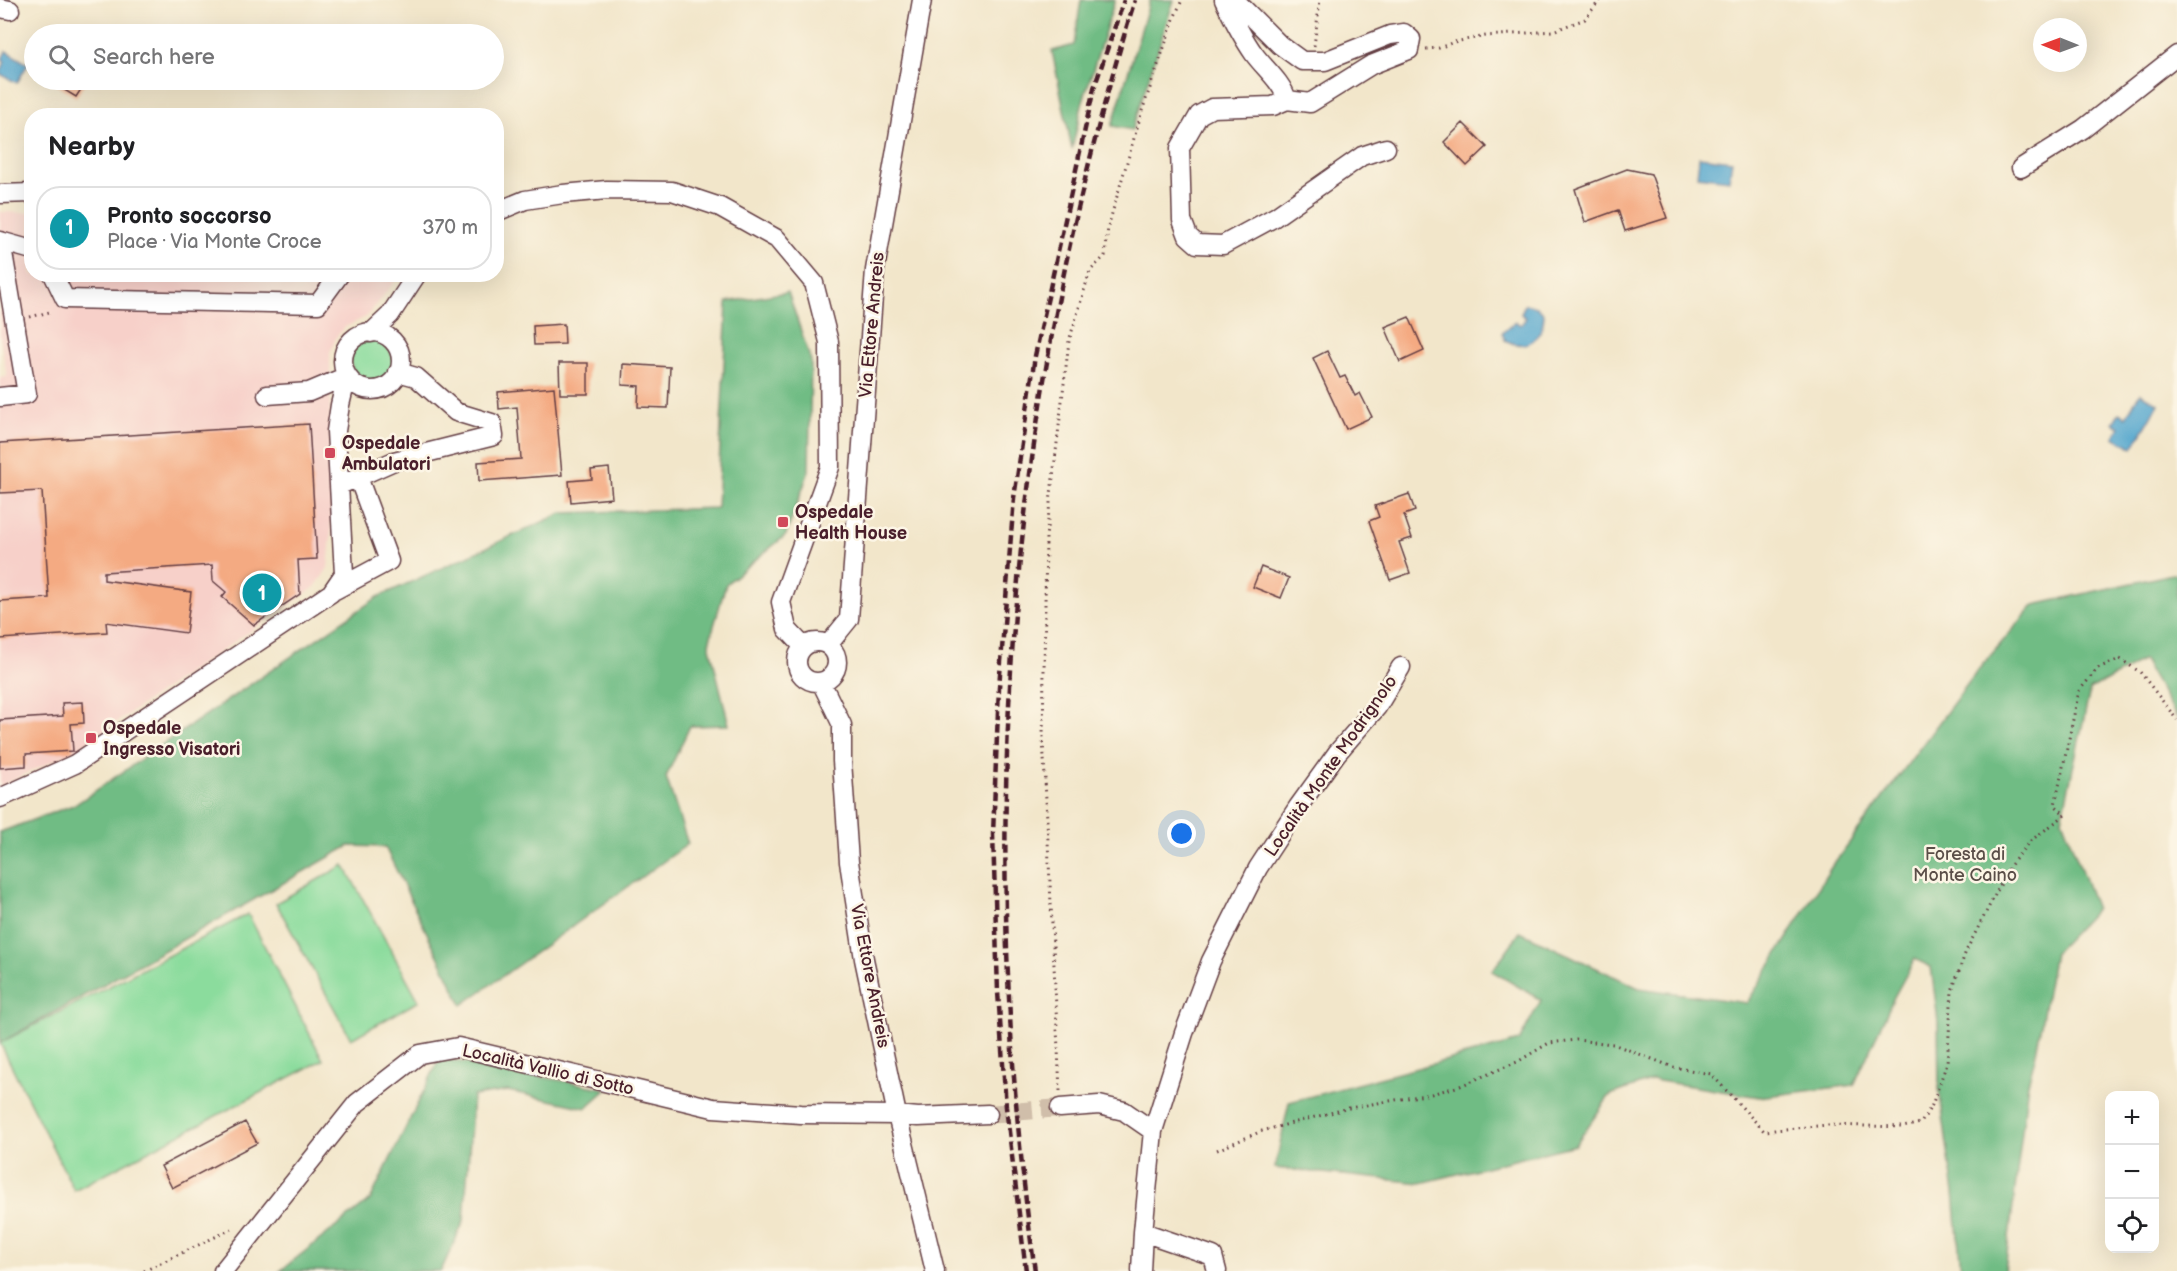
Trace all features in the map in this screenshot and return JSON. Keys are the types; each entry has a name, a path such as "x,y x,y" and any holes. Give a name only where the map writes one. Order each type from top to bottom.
{"street":[{"name":"Via Ettore Andreis","path":"828,645 849,619 875,270 922,0"},
{"path":"1224,0 1238,29 1255,55 1280,85 1287,100"},
{"path":"1235,0 1280,45 1302,61 1324,61 1390,35 1404,33 1411,39 1409,50 1371,64 1310,103 1287,100 1273,105 1212,108 1198,115 1180,148 1182,220 1188,236 1197,244 1208,246 1223,244 1275,218 1362,156 1386,148"},
{"path":"2022,168 2083,129 2177,55"},
{"path":"504,202 607,190 672,191 720,207 777,239 814,283 829,342 830,467 781,602 787,629 804,647"},
{"path":"0,194 24,192"},
{"path":"504,209 525,200"},
{"path":"0,397 27,394 0,241 24,248"},
{"path":"57,282 65,299 318,304 334,282"},
{"path":"371,333 390,315 412,282"},
{"path":"389,338 390,315"},
{"path":"331,593 344,574 336,431 347,376 343,359 345,350 357,336 371,333 389,338 408,364 456,412 492,423 494,436 393,461 340,485"},
{"path":"347,376 357,386 365,389 381,388 388,385 408,364"},
{"path":"267,395 309,392 347,376"},
{"path":"340,405 365,389"},
{"path":"0,798 75,764 331,593 389,561 358,477"},
{"path":"820,642 828,645 834,651 837,666 834,673 821,682 806,679 801,674 798,660 804,647 820,642"},
{"name":"Località Monte Modrignolo","path":"1141,1271 1153,1131 1184,1033 1211,961 1258,868 1337,753 1377,707 1401,667"},
{"name":"Via Ettore Andreis","path":"821,682 842,725 842,761 849,862 864,959 897,1115 935,1271"},
{"name":"Località Vallio di Sotto","path":"223,1271 357,1102 420,1054 458,1047 713,1108 801,1114 918,1117 988,1114"},
{"path":"1060,1108 1099,1105 1124,1111 1153,1131"},
{"path":"1143,1232 1213,1256 1217,1271"}],"path":[{"path":"1060,1108 1043,737 1046,537 1069,341 1090,271 1105,256 1108,227 1142,111 1174,16 1182,0"},
{"path":"1312,62 1320,0"},
{"path":"1409,50 1439,48 1455,42 1486,36 1553,31 1585,19 1600,0"},
{"path":"14,321 54,310 65,299"},
{"path":"1217,1150 1262,1131 1349,1108 1431,1094 1460,1086 1517,1062 1549,1043 1576,1040 1613,1044 1673,1066 1711,1074 1764,1131 1828,1125 1903,1126 1921,1123 1932,1105 1947,1063 1952,991 1966,951 2010,866 2030,842 2066,815 2055,805 2079,691 2098,668 2120,659 2140,672 2177,720"},
{"path":"144,1271 237,1227"}],"shaded area":[{"path":"0,212 24,213 24,282 394,282 366,317 345,327 336,337 330,353 331,537 328,568 315,587 74,751 0,786 0,378 7,377 0,336"}],"green space":[{"path":"1081,0 1115,0 1083,101 1072,149 1052,51 1074,45"},
{"path":"1150,0 1174,0 1132,130 1112,126"},
{"path":"788,292 811,361 809,471 786,535 726,584 709,643 729,725 690,726 666,777 688,844 462,1005 385,847 349,846 0,1043 0,832 76,804 378,597 562,513 717,508 727,302"},
{"path":"372,340 387,346 393,361 387,376 372,382 357,376 351,361 357,346"},
{"name":"Foresta di Monte Caino","path":"2177,573 2177,718 2143,660 2090,690 2062,819 2096,909 2054,953 2035,1058 2028,1083 2005,1271 1961,1271 1954,1193 1939,1089 1938,1021 1931,967 1915,959 1894,997 1854,1085 1759,1097 1653,1080 1610,1095 1575,1145 1421,1183 1275,1168 1289,1102 1519,1041 1541,1000 1492,971 1520,932 1639,988 1747,1003 1832,866 1978,670 2034,605"},
{"path":"344,865 419,1001 351,1039 276,903"},
{"path":"248,914 323,1060 74,1190 0,1043"},
{"path":"440,1058 607,1089 586,1108 508,1091 473,1096 464,1221 441,1271 280,1271 370,1200"}],"water":[{"path":"6,51 24,62 24,71 17,83 0,74 5,61 2,59"},
{"path":"1699,157 1732,161 1729,180 1697,176"},
{"path":"1525,304 1537,307 1544,314 1541,330 1533,341 1527,343 1513,343 1505,340 1502,333 1515,322 1521,325 1526,318 1521,314"},
{"path":"2140,393 2159,404 2133,448 2114,437 2120,427 2113,423 2119,413 2126,417"}],"building":[{"path":"64,90 81,90 76,97"},
{"path":"1463,123 1487,147 1467,166 1444,142"},
{"path":"1627,169 1651,174 1667,218 1625,231 1618,210 1585,222 1575,189"},
{"path":"1409,317 1424,351 1400,362 1385,327"},
{"path":"564,324 565,344 534,345 533,326"},
{"path":"1327,351 1340,378 1345,376 1355,396 1360,393 1372,417 1346,429 1313,358"},
{"path":"559,363 588,363 588,394 560,394"},
{"path":"623,364 670,367 668,408 638,407 639,386 622,385"},
{"path":"554,387 562,475 479,481 478,462 521,459 517,407 499,409 498,392"},
{"path":"309,424 317,559 298,560 300,594 254,625 222,597 226,592 213,581 212,565 104,572 104,580 191,592 186,633 106,622 107,632 0,639 0,601 49,598 42,491 0,493 0,443"},
{"path":"609,468 612,498 571,502 569,481 592,479 591,470"},
{"path":"1409,494 1415,511 1404,515 1412,538 1399,542 1410,573 1390,580 1369,521 1379,517 1375,506"},
{"path":"1261,567 1289,578 1281,598 1253,587"},
{"path":"83,702 84,723 71,724 73,751 26,754 26,766 0,768 0,720 63,716 62,703"},
{"path":"245,1122 257,1143 172,1188 161,1166"}],"tunnel":[{"path":"988,1114 1060,1108"}],"railway":[{"path":"1026,1271 1006,1107 998,992 993,834 999,687 1014,498 1035,356 1094,88 1124,0"},
{"path":"1035,1271 1017,1111 1007,950 1006,790 1014,630 1030,471 1056,312 1091,155 1135,0"}],"place":[{"name":"Ospedale Ambulatori","path":"330,453"},
{"name":"Ospedale Health House","path":"783,522"},
{"name":"Pronto soccorso","path":"262,593"},
{"name":"Ospedale Ingresso Visatori","path":"91,738"}]}
